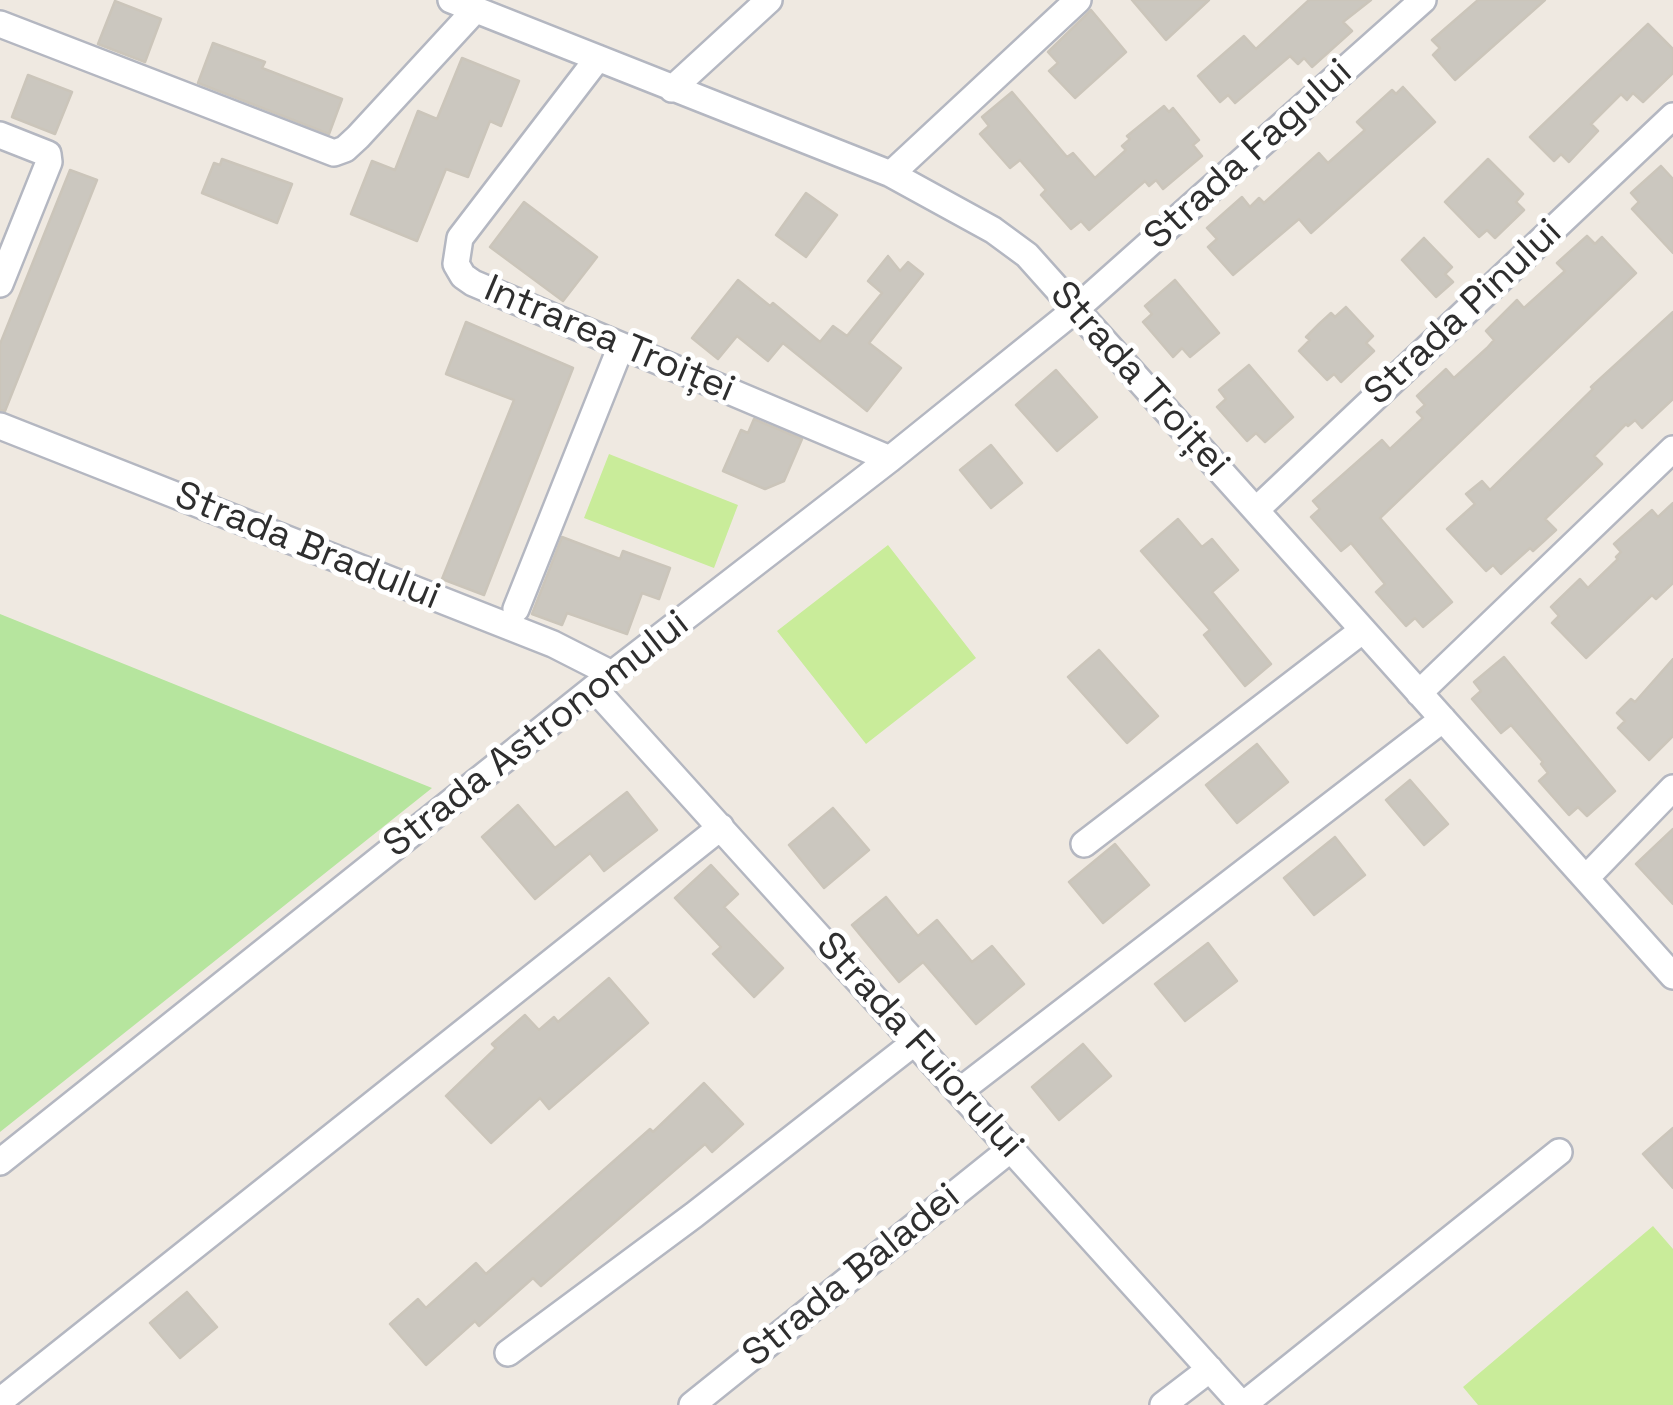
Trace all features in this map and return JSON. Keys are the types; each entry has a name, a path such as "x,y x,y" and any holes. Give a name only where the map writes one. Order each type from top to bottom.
{"street":[{"name":"Strada Troiței","path":"451,0 891,174 993,230 1028,255 1673,976"},
{"path":"672,88 769,0"},
{"path":"891,174 1078,0"},
{"name":"Strada Fagului","path":"1076,309 1423,0"},
{"path":"0,24 334,152 345,150 476,10"},
{"name":"Intrarea Troiței","path":"598,58 460,238 456,264 463,276 890,459"},
{"name":"Strada Pinului","path":"1256,510 1673,116"},
{"path":"0,135 48,154 49,162 0,284"},
{"name":"Strada Astronomului","path":"0,1162 603,680 890,459 1076,309"},
{"path":"516,609 622,346"},
{"name":"Strada Bradului","path":"0,426 553,644 603,680"},
{"path":"1419,693 1673,449"},
{"path":"1084,844 1363,630"},
{"name":"Strada Fuiorului","path":"603,680 720,828 1243,1405"},
{"path":"960,1090 1443,719"},
{"path":"1586,878 1673,788"},
{"path":"0,1402 720,828"},
{"path":"508,1353 694,1215 915,1042"},
{"name":"Strada Baladei","path":"692,1405 1012,1148"},
{"path":"1243,1405 1559,1152"},
{"path":"1163,1405 1210,1369"}],"green space":[{"path":"609,454 738,505 714,568 584,518"},
{"path":"888,545 976,658 866,744 777,631"},
{"path":"0,614 432,788 0,1132"},
{"path":"1653,1226 1673,1249 1673,1405 1478,1405 1463,1387"}],"building":[{"path":"1132,0 1209,0 1166,40"},
{"path":"1309,0 1371,0 1343,22 1352,31 1312,67 1304,58 1298,64 1290,56 1235,103 1228,95 1220,102 1198,76 1244,36 1256,49"},
{"path":"1478,0 1545,0 1455,80 1433,55 1440,48 1432,40"},
{"path":"115,1 161,19 145,62 98,44"},
{"path":"1091,10 1126,52 1075,98 1049,71 1058,63 1048,52"},
{"path":"1648,24 1673,49 1673,73 1643,102 1633,93 1627,100 1621,94 1591,124 1598,131 1569,162 1561,154 1554,161 1530,137"},
{"path":"213,43 265,62 262,68 342,99 329,134 198,83"},
{"path":"462,58 519,81 501,126 490,121 468,177 446,169 417,241 351,214 372,161 395,170 418,111 437,119"},
{"path":"28,75 72,92 55,134 12,117"},
{"path":"1403,87 1435,122 1311,233 1299,219 1233,275 1208,247 1217,239 1207,228 1242,197 1250,207 1259,198 1264,203 1319,153 1328,163 1365,130 1357,122 1392,90 1396,94"},
{"path":"1012,92 1067,157 1073,153 1095,178 1126,150 1122,146 1130,139 1127,136 1164,106 1169,112 1173,108 1199,140 1193,145 1202,156 1163,189 1156,180 1149,186 1145,181 1089,230 1081,221 1071,229 1041,195 1046,190 1020,160 1010,168 980,134 989,126 982,117"},
{"path":"222,159 292,184 277,223 202,193 214,163 220,165"},
{"path":"1488,159 1523,194 1516,202 1524,210 1495,238 1487,230 1479,237 1445,202"},
{"path":"1661,166 1673,179 1673,253 1632,209 1639,202 1631,193"},
{"path":"70,170 97,180 5,411 0,410 0,344"},
{"path":"806,193 837,215 806,257 776,235"},
{"path":"524,202 597,257 563,301 490,247"},
{"path":"1587,236 1595,244 1602,237 1636,273 1380,518 1452,602 1423,627 1415,618 1406,626 1376,592 1385,584 1351,543 1341,551 1311,517 1320,509 1313,501 1382,440 1390,449 1423,418 1417,412 1425,405 1417,396 1446,369 1454,378 1487,348 1494,340 1486,331 1517,300 1524,308 1565,271 1557,263"},
{"path":"1424,238 1452,267 1445,274 1453,282 1436,297 1402,260"},
{"path":"888,256 900,271 908,262 923,274 869,343 901,368 867,411 783,343 768,361 737,336 718,359 692,338 738,280 820,342 833,326 847,336 882,293 868,281"},
{"path":"1175,280 1219,333 1190,357 1182,348 1173,357 1143,322 1152,314 1145,306"},
{"path":"1346,307 1373,336 1366,343 1374,351 1341,382 1334,374 1327,380 1299,351 1319,324"},
{"path":"1673,312 1673,399 1642,428 1635,420 1626,424 1594,456 1602,464 1545,519 1556,530 1501,574 1493,565 1486,571 1447,529 1475,504 1466,494 1482,481 1490,490 1591,387"},
{"path":"466,322 573,368 484,595 442,579 514,400 446,374"},
{"path":"1249,365 1293,417 1265,442 1256,433 1247,441 1217,407 1226,399 1219,390"},
{"path":"1056,370 1097,417 1057,451 1016,405"},
{"path":"754,419 802,439 784,481 765,489 723,471 741,430 748,433"},
{"path":"991,445 1022,483 991,508 960,470"},
{"path":"1673,503 1673,583 1656,599 1652,595 1586,658 1552,623 1559,616 1551,607 1580,579 1588,588 1618,559 1621,552 1614,544 1652,510 1658,517"},
{"path":"1178,519 1202,547 1212,539 1238,570 1212,592 1271,664 1245,686 1204,635 1210,630 1141,551"},
{"path":"562,537 620,559 623,551 670,568 659,599 642,593 627,634 567,613 562,625 532,614"},
{"path":"1099,650 1158,716 1127,743 1068,677"},
{"path":"1504,657 1615,791 1587,816 1578,807 1569,815 1539,781 1548,773 1543,762 1511,725 1501,733 1472,699 1481,691 1474,682"},
{"path":"1673,659 1673,736 1649,760 1618,728 1625,721 1617,713 1631,699 1635,702"},
{"path":"1257,744 1288,782 1237,823 1206,785"},
{"path":"1410,780 1448,824 1424,845 1386,800"},
{"path":"627,792 657,830 604,871 590,853 535,899 482,837 518,805 555,848"},
{"path":"833,808 869,850 824,888 789,845"},
{"path":"1673,829 1673,904 1636,864"},
{"path":"1335,837 1365,875 1314,915 1284,878"},
{"path":"1115,844 1149,885 1103,923 1069,882"},
{"path":"711,865 738,894 724,907 783,968 754,997 713,954 721,947 675,898"},
{"path":"886,897 918,936 937,920 972,962 992,946 1024,984 976,1024 923,962 899,982 852,925"},
{"path":"1208,943 1237,981 1185,1021 1155,984"},
{"path":"609,978 648,1023 549,1109 540,1098 491,1143 446,1096 496,1048 492,1044 525,1015 539,1030 554,1017 558,1022"},
{"path":"1083,1044 1111,1076 1059,1120 1032,1087"},
{"path":"704,1083 743,1124 712,1152 705,1144 541,1286 533,1278 479,1326 475,1321 426,1365 390,1324 418,1299 426,1308 476,1263 486,1274 650,1129 653,1132"},
{"path":"1673,1128 1673,1188 1643,1154"},
{"path":"187,1292 217,1327 180,1358 150,1323"}]}
